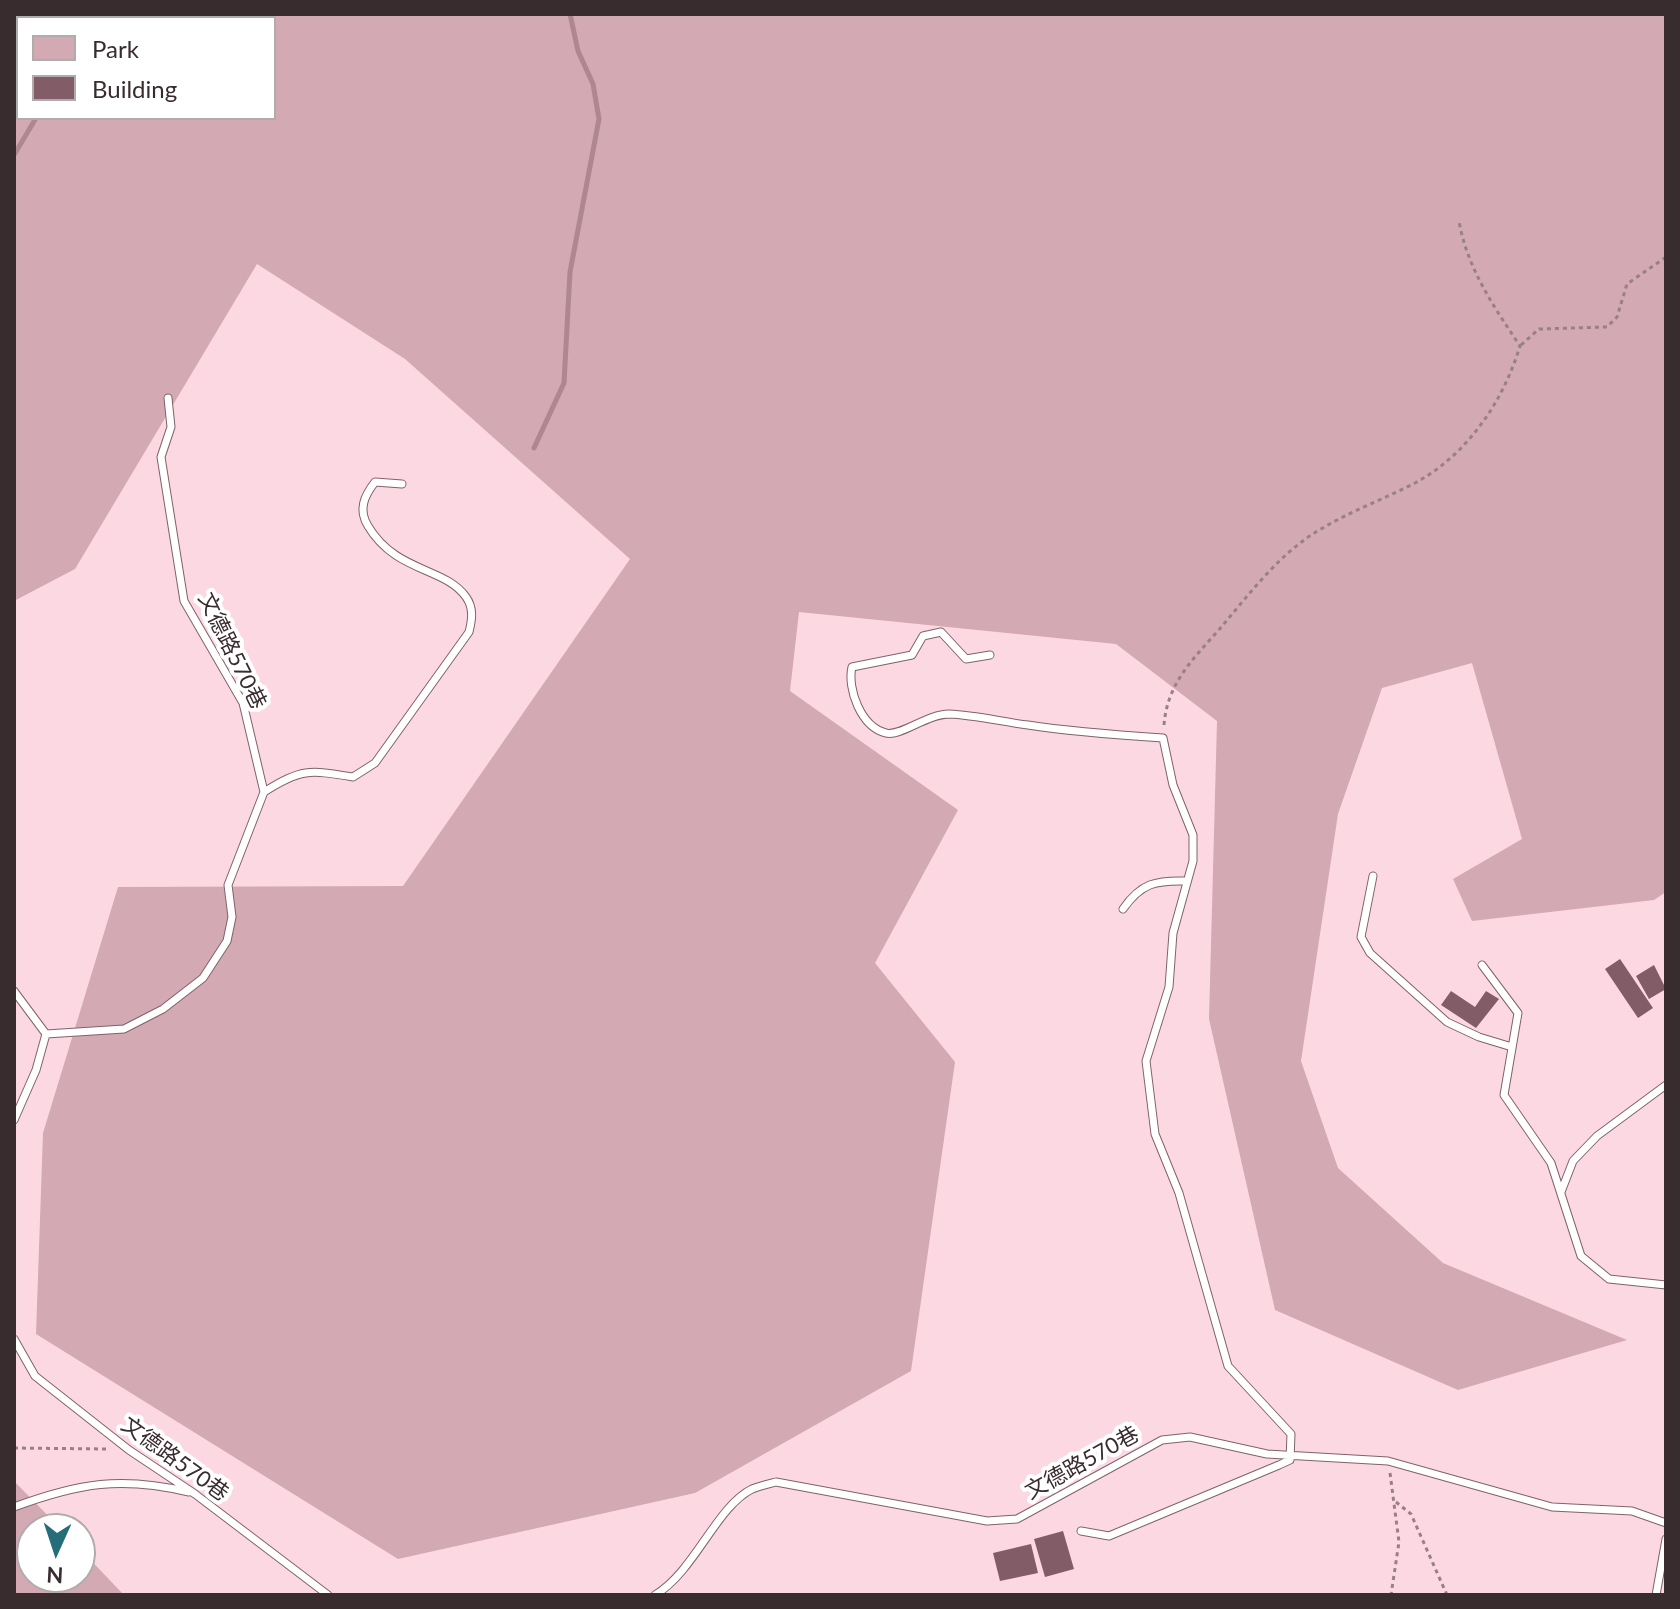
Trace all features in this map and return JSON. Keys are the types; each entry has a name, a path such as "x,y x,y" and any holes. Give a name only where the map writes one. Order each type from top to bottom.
{"lane":[{"name":"文德路570巷","path":"168,398 171,427 161,457 184,601 243,703 264,792"},
{"path":"46,1034 124,1029 163,1009 203,978 227,941 232,917 228,885 264,792 292,774 319,772 353,777 375,763 469,632 473,614 466,596 446,582 395,558 376,540 363,519 363,501 375,482 402,484"},
{"path":"990,655 966,659 941,632 923,636 912,655 852,667 849,683 868,721 884,733 898,733 918,720 948,714 1088,734 1163,738 1173,785 1193,835 1193,861 1173,933 1169,987 1146,1061 1155,1134 1179,1193 1228,1366 1291,1434 1290,1460 1109,1536 1081,1531"},
{"path":"1373,876 1361,937 1370,953 1447,1022 1479,1037 1512,1047"},
{"path":"1123,909 1144,885 1163,880 1187,881"},
{"path":"1482,965 1518,1013 1504,1095 1551,1163 1581,1256 1609,1279 1666,1285"},
{"path":"14,991 46,1034"},
{"path":"14,1120 36,1070 46,1034"},
{"path":"1561,1192 1573,1161 1589,1144 1666,1085"},
{"name":"文德路570巷","path":"14,1339 35,1376 129,1450 195,1494 319,1592 328,1595"},
{"name":"文德路570巷","path":"655,1595 675,1582 708,1535 750,1490 776,1482 987,1521 1017,1519 1162,1440 1190,1437 1267,1454 1388,1461 1552,1507 1632,1511 1666,1523"},
{"path":"14,1507 52,1493 101,1483 146,1482 195,1494"},
{"path":"1656,1595 1666,1539"}],"path":[{"path":"1459,221 1463,244 1487,296 1520,346"},
{"path":"1163,738 1166,708 1181,671 1255,588 1319,530 1414,484 1459,451 1499,397 1520,346 1539,329 1607,327 1617,317 1627,284 1666,257"},
{"path":"14,1448 129,1450"},
{"path":"1388,1461 1396,1502 1399,1542 1391,1595"},
{"path":"1396,1502 1411,1514 1447,1595"}],"green space":[{"path":"14,14 1666,14 1666,892 1654,900 1472,921 1453,879 1522,839 1472,663 1382,688 1338,814 1301,1061 1338,1168 1443,1263 1627,1340 1458,1390 1275,1310 1209,1019 1217,721 1116,644 799,612 790,691 958,810 875,963 955,1062 911,1371 695,1493 398,1559 36,1334 43,1133 118,887 403,886 630,559 405,359 257,264 75,569 14,601"},
{"path":"14,1481 45,1513 16,1513 16,1593 96,1593 96,1566 124,1595 14,1595"}],"building":[{"path":"1620,959 1653,1008 1638,1018 1605,969"},
{"path":"1654,965 1666,989 1649,999 1636,976"},
{"path":"1451,991 1475,1007 1486,991 1499,999 1476,1028 1441,1005"},
{"path":"1063,1531 1074,1569 1045,1577 1034,1539"},
{"path":"1031,1544 1038,1573 1000,1581 993,1553"}],"waterway":[{"path":"534,448 564,383 570,272 599,119 593,84 578,51 570,14"},
{"path":"14,155 35,120"}]}
